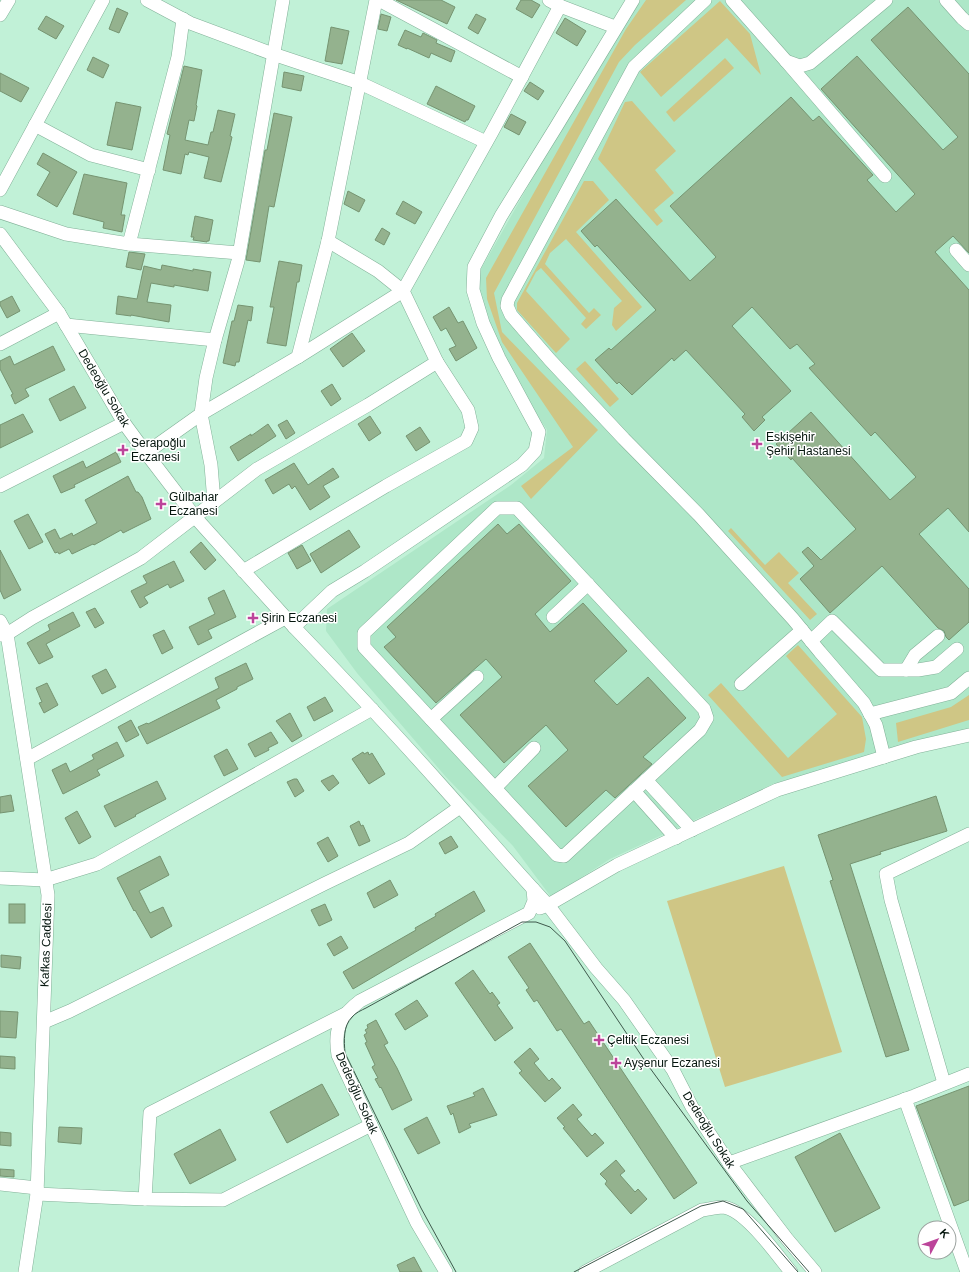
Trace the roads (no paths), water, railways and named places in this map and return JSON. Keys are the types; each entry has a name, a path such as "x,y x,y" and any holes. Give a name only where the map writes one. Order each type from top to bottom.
{"street":[{"path":"0,15 9,0"},
{"path":"0,190 103,0"},
{"path":"148,0 190,23 273,54 360,83 486,142"},
{"path":"214,502 211,465 201,414 206,378 215,340 239,254 283,0"},
{"path":"298,357 328,241 376,0"},
{"path":"380,0 522,77"},
{"path":"26,759 289,622 332,591 522,465 535,450 538,432 499,358 483,323 473,290 474,267 500,216 633,0"},
{"path":"705,0 634,67 508,300 507,306 511,315 550,360 624,439 699,515 802,630 864,703 876,725 884,757"},
{"path":"732,0 885,176"},
{"path":"786,61 800,66 810,64 886,0"},
{"path":"946,0 969,24"},
{"path":"146,453 201,414 298,357 403,291 522,77 555,3 615,27"},
{"path":"129,244 178,57 183,19"},
{"path":"35,125 91,156 149,170"},
{"path":"0,212 66,234 129,244 239,254"},
{"name":"Dedeoğlu Sokak","path":"0,234 59,313 124,423 195,517 289,622 372,709 548,905 596,968 624,1000 674,1070 692,1107 729,1163 815,1272"},
{"path":"243,571 386,486 466,441 472,428 468,410 437,362 403,291 378,271 328,241"},
{"path":"956,250 969,265"},
{"path":"0,344 59,313"},
{"path":"66,325 215,340"},
{"path":"4,635 141,558 257,469 368,405 437,362"},
{"path":"0,486 124,423"},
{"path":"498,508 517,508 704,709 707,718 700,730 564,856 557,855 431,719 364,647 364,633 498,508"},
{"path":"553,617 588,584"},
{"name":"Kafkas Caddesi","path":"0,621 4,635 26,759 48,895 37,1191 26,1272"},
{"path":"810,641 832,622 881,670 918,670 936,667 957,649"},
{"path":"741,684 802,630"},
{"path":"906,670 915,655 938,636"},
{"path":"431,719 477,678"},
{"path":"870,714 951,693 969,678"},
{"path":"0,878 45,880 97,864 372,709"},
{"path":"548,905 617,865 777,790 916,747 969,735"},
{"path":"495,788 534,748"},
{"path":"646,780 692,830"},
{"path":"634,791 676,838"},
{"path":"44,1022 70,1011 409,843 460,807"},
{"path":"944,1083 890,900 886,874 969,834"},
{"path":"529,913 534,901 533,889"},
{"name":"Dedeoğlu Sokak","path":"446,1272 417,1223 338,1055 336,1041 337,1031 348,1010 370,995 529,913 548,905"},
{"path":"145,1200 150,1113 345,1014"},
{"path":"729,1163 969,1074"},
{"path":"905,1099 967,1272"},
{"path":"0,1184 37,1191 145,1200 222,1200 371,1125"},
{"path":"584,1272 702,1210 723,1207 736,1211 754,1227 791,1272"}],"tram line":[{"path":"456,1272 421,1208 345,1053 344,1039 347,1025 357,1013 522,922 536,922 550,927 565,941 647,1064 747,1201 809,1272"},
{"path":"574,1272 701,1206 723,1201 743,1209 798,1272"}],"place":[{"name":"Eskişehir Şehir Hastanesi","path":"757,444"},
{"name":"Serapoğlu Eczanesi","path":"123,450"},
{"name":"Gülbahar Eczanesi","path":"161,504"},
{"name":"Şirin Eczanesi","path":"253,618"},
{"name":"Çeltik Eczanesi","path":"599,1040"},
{"name":"Ayşenur Eczanesi","path":"616,1063"}]}
